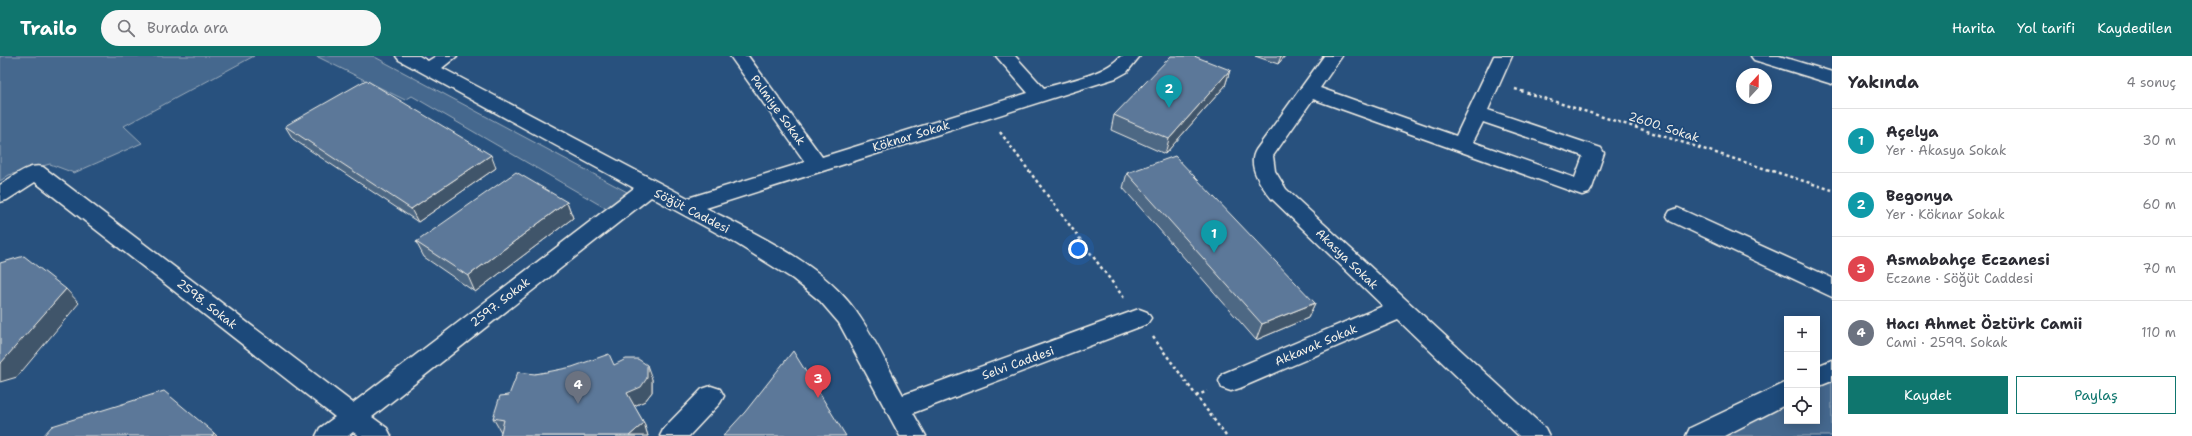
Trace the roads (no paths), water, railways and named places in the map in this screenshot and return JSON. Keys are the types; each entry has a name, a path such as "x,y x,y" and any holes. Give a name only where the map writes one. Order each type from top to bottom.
{"street":[{"name":"Söğüt Caddesi","path":"405,56 648,188 745,238 783,261 828,295 847,316 913,436"},
{"path":"429,69 448,56"},
{"name":"Palmiye Sokak","path":"738,56 817,165"},
{"path":"1005,56 1040,96"},
{"name":"Köknar Sokak","path":"685,207 1109,74 1120,68 1131,56"},
{"name":"Akasya Sokak","path":"1333,56 1263,155 1264,169 1279,194 1536,436"},
{"path":"1462,145 1503,56"},
{"path":"1760,56 1832,78"},
{"path":"1310,90 1582,188 1594,153 1477,113"},
{"name":"2598. Sokak","path":"0,195 36,172 378,436"},
{"name":"2597. Sokak","path":"329,436 648,188"},
{"path":"1678,216 1832,288"},
{"name":"Akkavak Sokak","path":"1231,380 1400,309"},
{"name":"Selvi Caddesi","path":"897,408 1139,318"},
{"path":"1820,376 1832,370"},
{"path":"1699,436 1784,394"},
{"path":"673,436 711,396"}],"place":[{"name":"Begonya","path":"1169,108"},
{"name":"Açelya","path":"1214,253"},
{"name":"Asmabahçe Eczanesi","path":"818,398"},
{"name":"Hacı Ahmet Öztürk Camii","path":"578,404"}]}
